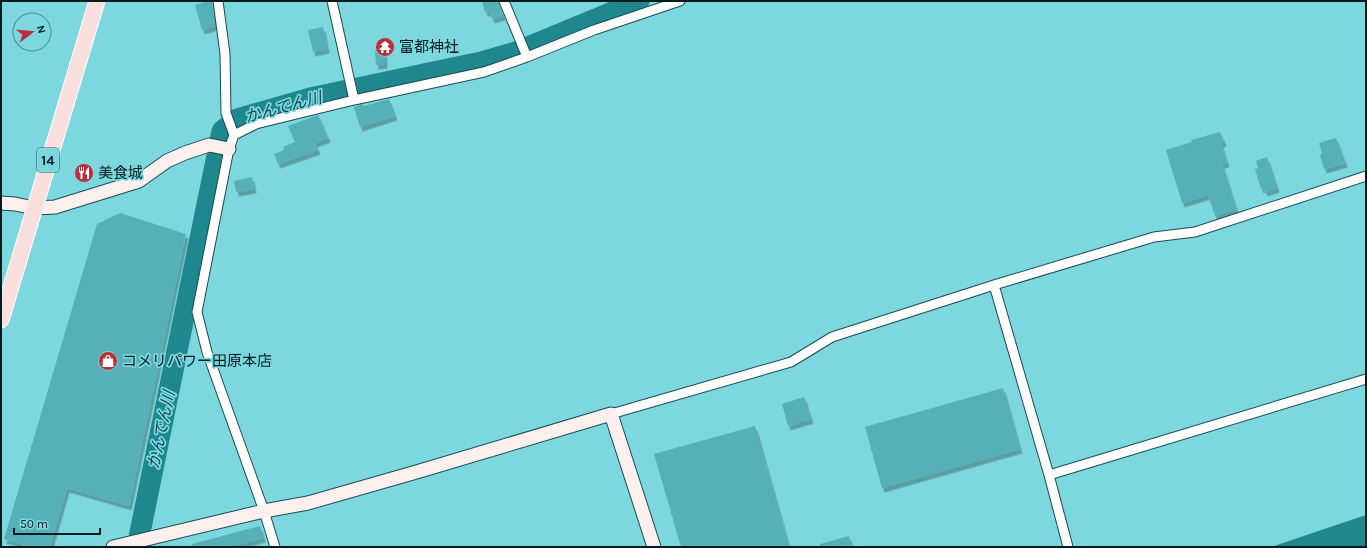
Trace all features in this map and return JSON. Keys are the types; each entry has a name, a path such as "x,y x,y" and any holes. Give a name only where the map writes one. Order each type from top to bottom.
{"main road":[{"name":"14","path":"1,320 97,1"}],"street":[{"path":"218,1 225,54 226,113 234,135 229,149 196,312 207,352 264,511 275,547"},
{"path":"332,1 354,100"},
{"path":"504,1 527,57"},
{"path":"234,135 256,124 354,100 484,72 527,57 594,30 680,1"},
{"path":"1,202 34,208 55,207 139,180 167,162 185,153 209,145 229,149"},
{"path":"117,546 147,538 161,541 264,511 308,503 791,362 832,337 994,285 1154,237 1195,232 1366,176"},
{"path":"994,285 1049,475 1068,547"},
{"path":"1049,475 1366,379"},
{"path":"611,414 654,547"}],"shaded area":[{"path":"1366,515 1366,547 1271,547"}],"building":[{"path":"212,1 215,26 202,30 195,5"},
{"path":"482,1 498,1 503,16 492,19 490,11 485,12"},
{"path":"323,27 327,49 313,52 308,30"},
{"path":"384,50 385,64 376,65 375,51"},
{"path":"389,99 395,116 360,127 354,107 363,104 364,106"},
{"path":"318,115 328,138 315,143 318,150 278,164 274,154 284,150 283,147 295,142 288,126"},
{"path":"1220,132 1224,142 1221,143 1227,163 1222,164 1236,209 1215,216 1208,195 1182,203 1166,150 1192,142 1191,140"},
{"path":"1336,138 1345,163 1324,169 1320,155 1322,154 1319,143"},
{"path":"1267,157 1277,188 1265,192 1264,188 1261,189 1255,169 1258,168 1256,161"},
{"path":"252,177 254,189 236,192 234,181"},
{"name":"コメリパワー田原本店","path":"120,213 186,234 129,506 67,488 50,547 32,547 4,539 97,224"},
{"path":"1003,388 1020,449 882,488 865,427"},
{"path":"804,397 811,419 788,426 782,404"},
{"path":"755,426 789,547 681,547 654,454"},
{"path":"260,526 263,538 230,547 193,547 192,544"},
{"path":"849,536 852,547 820,547 820,544"}],"waterway":[{"name":"かんでん川","path":"137,547 222,131 237,119 310,98 481,62 516,52 639,1"}],"place":[{"name":"富都神社","path":"385,47"},
{"name":"美食城","path":"84,173"},
{"name":"コメリパワー田原本店","path":"108,361"}]}
